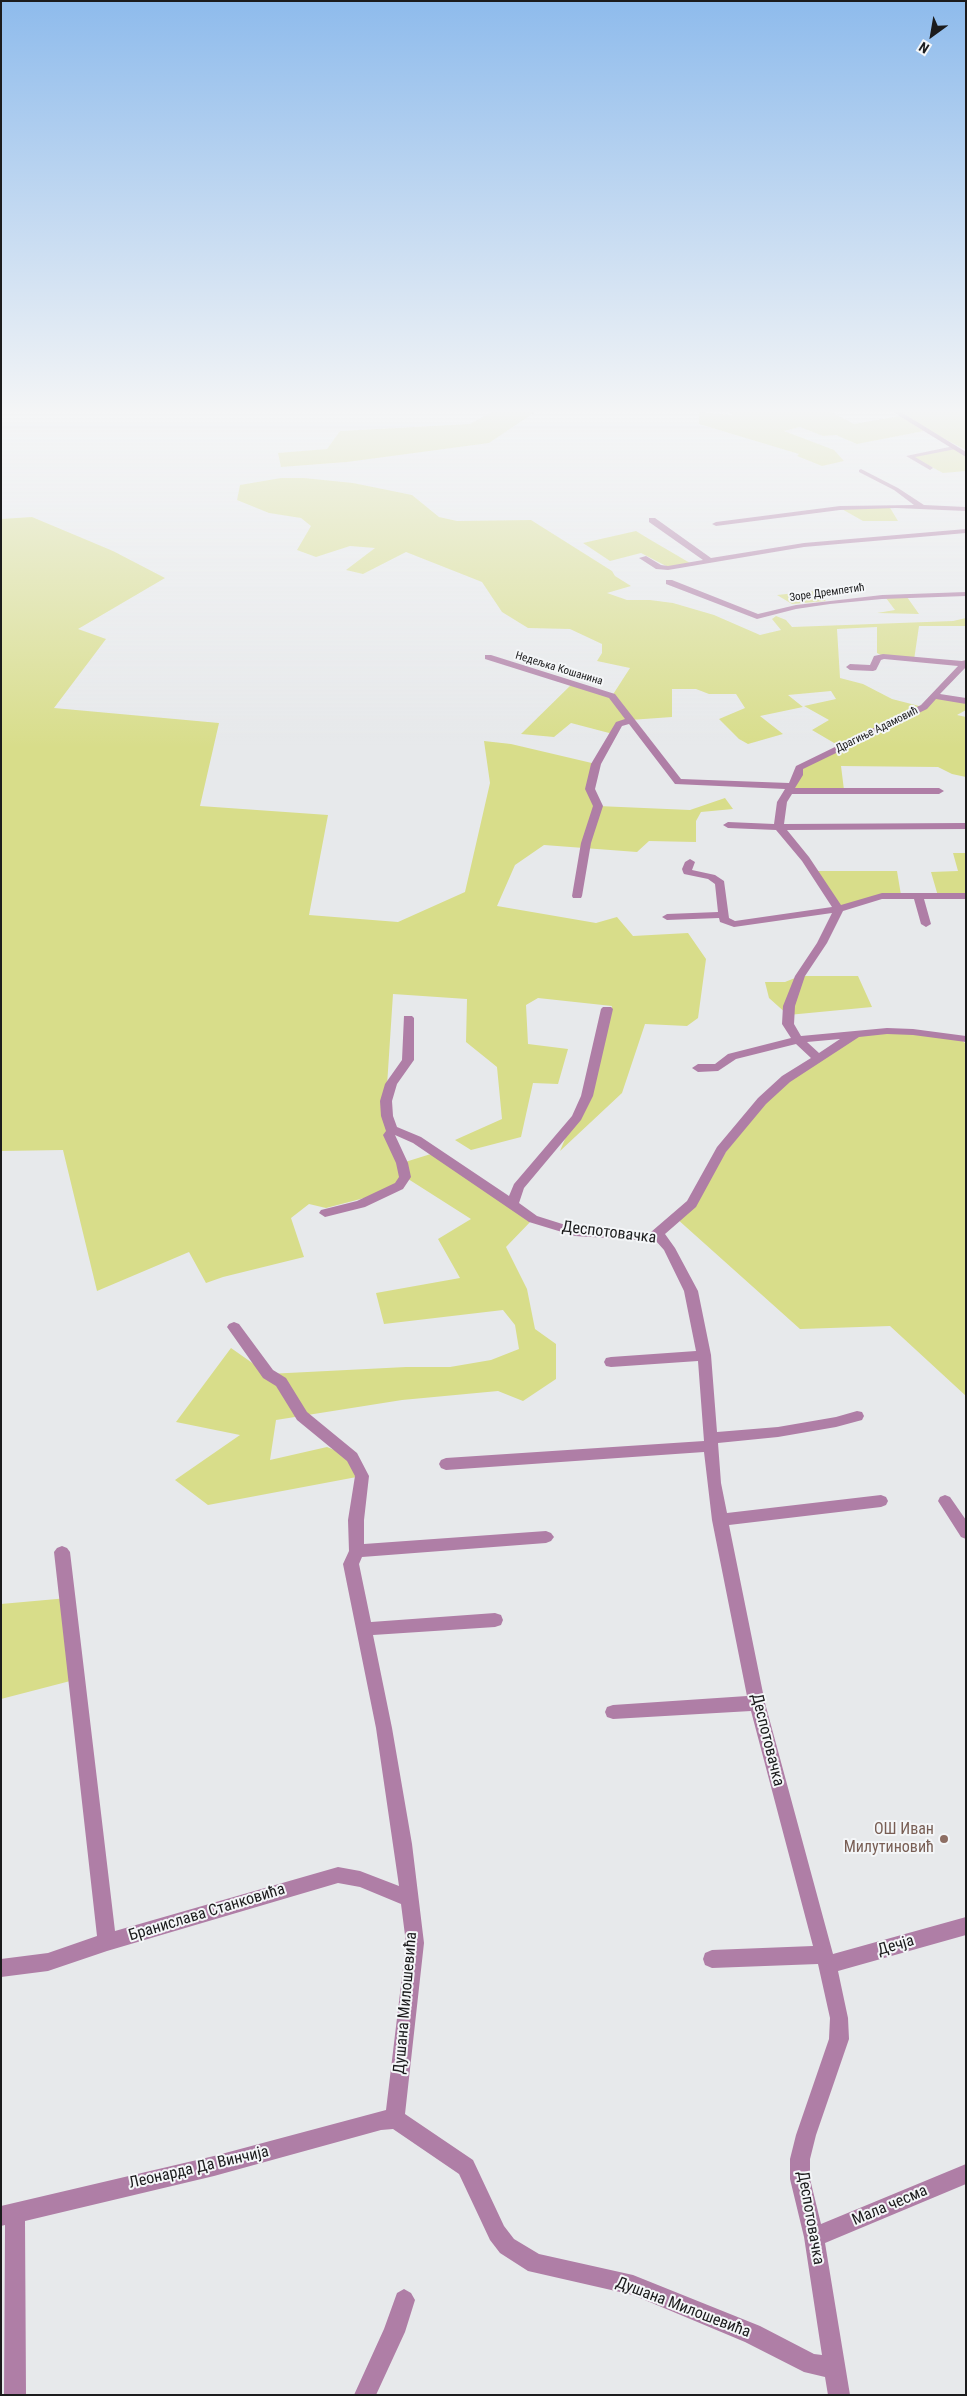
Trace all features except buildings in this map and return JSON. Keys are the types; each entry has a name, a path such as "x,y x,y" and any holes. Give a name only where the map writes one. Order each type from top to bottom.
{"street":[{"path":"657,524 710,561"},
{"path":"643,558 660,567 668,568 811,544 966,531"},
{"name":"Зоре Дремпетић","path":"669,582 746,614 760,617 796,607 830,602 882,597 966,594"},
{"path":"850,667 874,668 877,658 883,656 965,663"},
{"name":"Недељка Кошанина","path":"488,657 612,696 678,782 790,788"},
{"name":"Драгиње Адамовић","path":"779,827 779,816 790,788 798,775 799,768 924,707 965,663"},
{"path":"934,696 966,701"},
{"path":"577,896 586,843 598,806 590,789 596,764 619,724 630,720"},
{"path":"790,788 939,791"},
{"path":"728,825 779,827 966,826"},
{"path":"779,827 806,859 839,909"},
{"path":"690,862 686,869 688,872 711,877 720,883 723,915 726,922 739,924 839,909 882,896 966,896"},
{"path":"918,896 926,924"},
{"path":"818,1058 798,1040 788,1024 789,1006 800,976 822,943 839,909"},
{"path":"667,917 723,915"},
{"path":"512,1205 518,1187 577,1117 587,1096 607,1009"},
{"path":"325,1213 361,1204 399,1186 405,1177 402,1163 390,1137 392,1131 387,1116 386,1101 391,1084 408,1060 408,1018"},
{"path":"698,1068 718,1067 732,1056 798,1040 856,1034 913,1032 966,1038"},
{"path":"656,1235 692,1204 720,1150 762,1102 786,1079 856,1034"},
{"name":"Деспотовачка","path":"392,1131 402,1132 417,1140 533,1219 575,1232 624,1236 656,1235 664,1240 691,1291 704,1355 710,1442 720,1520 757,1703 837,2010 839,2039 806,2135 800,2159 802,2193 814,2237 839,2395"},
{"name":"Душана Милошевића","path":"234,1327 268,1374 281,1382 302,1416 352,1457 362,1476 356,1520 357,1551 352,1564 363,1629 384,1728 411,1899 415,1943 395,2119 466,2167 497,2233 507,2246 535,2264 633,2285 735,2327 812,2364 835,2368"},
{"path":"611,1362 704,1355"},
{"path":"446,1464 710,1442 836,1422 857,1416"},
{"path":"720,1520 881,1501"},
{"path":"945,1501 966,1533"},
{"path":"357,1551 546,1536"},
{"path":"62,1552 107,1942"},
{"path":"363,1629 495,1620"},
{"path":"613,1712 757,1703"},
{"name":"Бранислава Станковића","path":"1,1968 48,1962 107,1942 338,1875 360,1879 411,1899"},
{"name":"Дечја","path":"712,1959 825,1960 966,1926"},
{"name":"Леонарда Да Винчија","path":"8,2214 214,2166 381,2120 395,2119"},
{"name":"Мала чесма","path":"814,2237 966,2174"},
{"path":"8,2214 15,2395"},
{"path":"365,2395 394,2332 404,2300"}],"green space":[{"path":"1,524 48,524 113,551 165,578 78,629 106,639 54,708 219,723 200,806 328,815 309,915 398,922 465,892 490,783 484,741 511,744 596,764 590,789 598,806 690,810 725,798 733,809 701,812 696,821 696,842 649,841 637,852 544,845 515,865 497,906 596,923 617,917 633,936 688,933 706,959 698,1018 687,1026 645,1024 622,1093 560,1151 587,1087 612,1006 538,998 526,1005 528,1044 568,1049 558,1084 533,1083 521,1137 471,1150 455,1140 502,1119 497,1067 466,1042 467,999 393,994 386,1101 402,1163 434,1153 533,1219 506,1247 527,1289 535,1329 556,1344 556,1379 523,1401 498,1391 402,1400 276,1420 270,1460 327,1447 352,1457 362,1476 208,1505 175,1480 240,1435 176,1422 231,1348 268,1374 406,1367 450,1367 491,1360 519,1349 515,1325 503,1310 384,1324 376,1293 460,1278 438,1239 471,1219 405,1177 391,1191 326,1208 309,1204 291,1218 304,1257 206,1283 189,1252 97,1291 63,1150 1,1151"},
{"path":"308,524 537,524 612,571 615,576 631,586 607,593 627,600 673,603 714,615 760,635 781,630 772,619 776,616 786,620 792,627 953,621 966,618 966,626 919,626 914,660 883,656 877,653 877,627 837,629 840,678 863,684 892,699 923,707 934,696 966,701 966,710 957,715 966,717 966,777 952,774 938,767 841,766 844,790 788,791 799,768 841,747 812,730 829,720 804,706 836,699 831,691 788,695 803,707 760,716 783,734 748,744 739,739 719,719 745,708 736,694 709,694 696,689 672,689 672,717 622,722 613,734 571,723 554,737 521,734 573,683 612,696 630,668 597,661 602,653 602,644 570,629 528,628 502,612 482,582 406,552 363,574 346,570 375,548 350,546 316,557 297,550 311,526"},
{"path":"636,531 690,563 668,567 641,553 610,561 583,543"},
{"path":"815,591 826,601 792,604 777,595"},
{"path":"907,597 919,614 877,613 895,610 886,598"},
{"path":"953,853 966,853 966,896 938,896 931,872 958,871"},
{"path":"815,871 897,871 901,895 882,896 839,909"},
{"path":"800,976 858,976 872,1007 788,1015 769,998 765,982 785,982"},
{"path":"887,1031 958,1037 966,1044 966,1396 890,1326 800,1329 676,1218 698,1191 762,1101 856,1034"},
{"path":"68,1598 78,1679 1,1699 1,1604"}],"place":[{"name":"ОШ Иван Милутиновић","path":"944,1839"}]}
